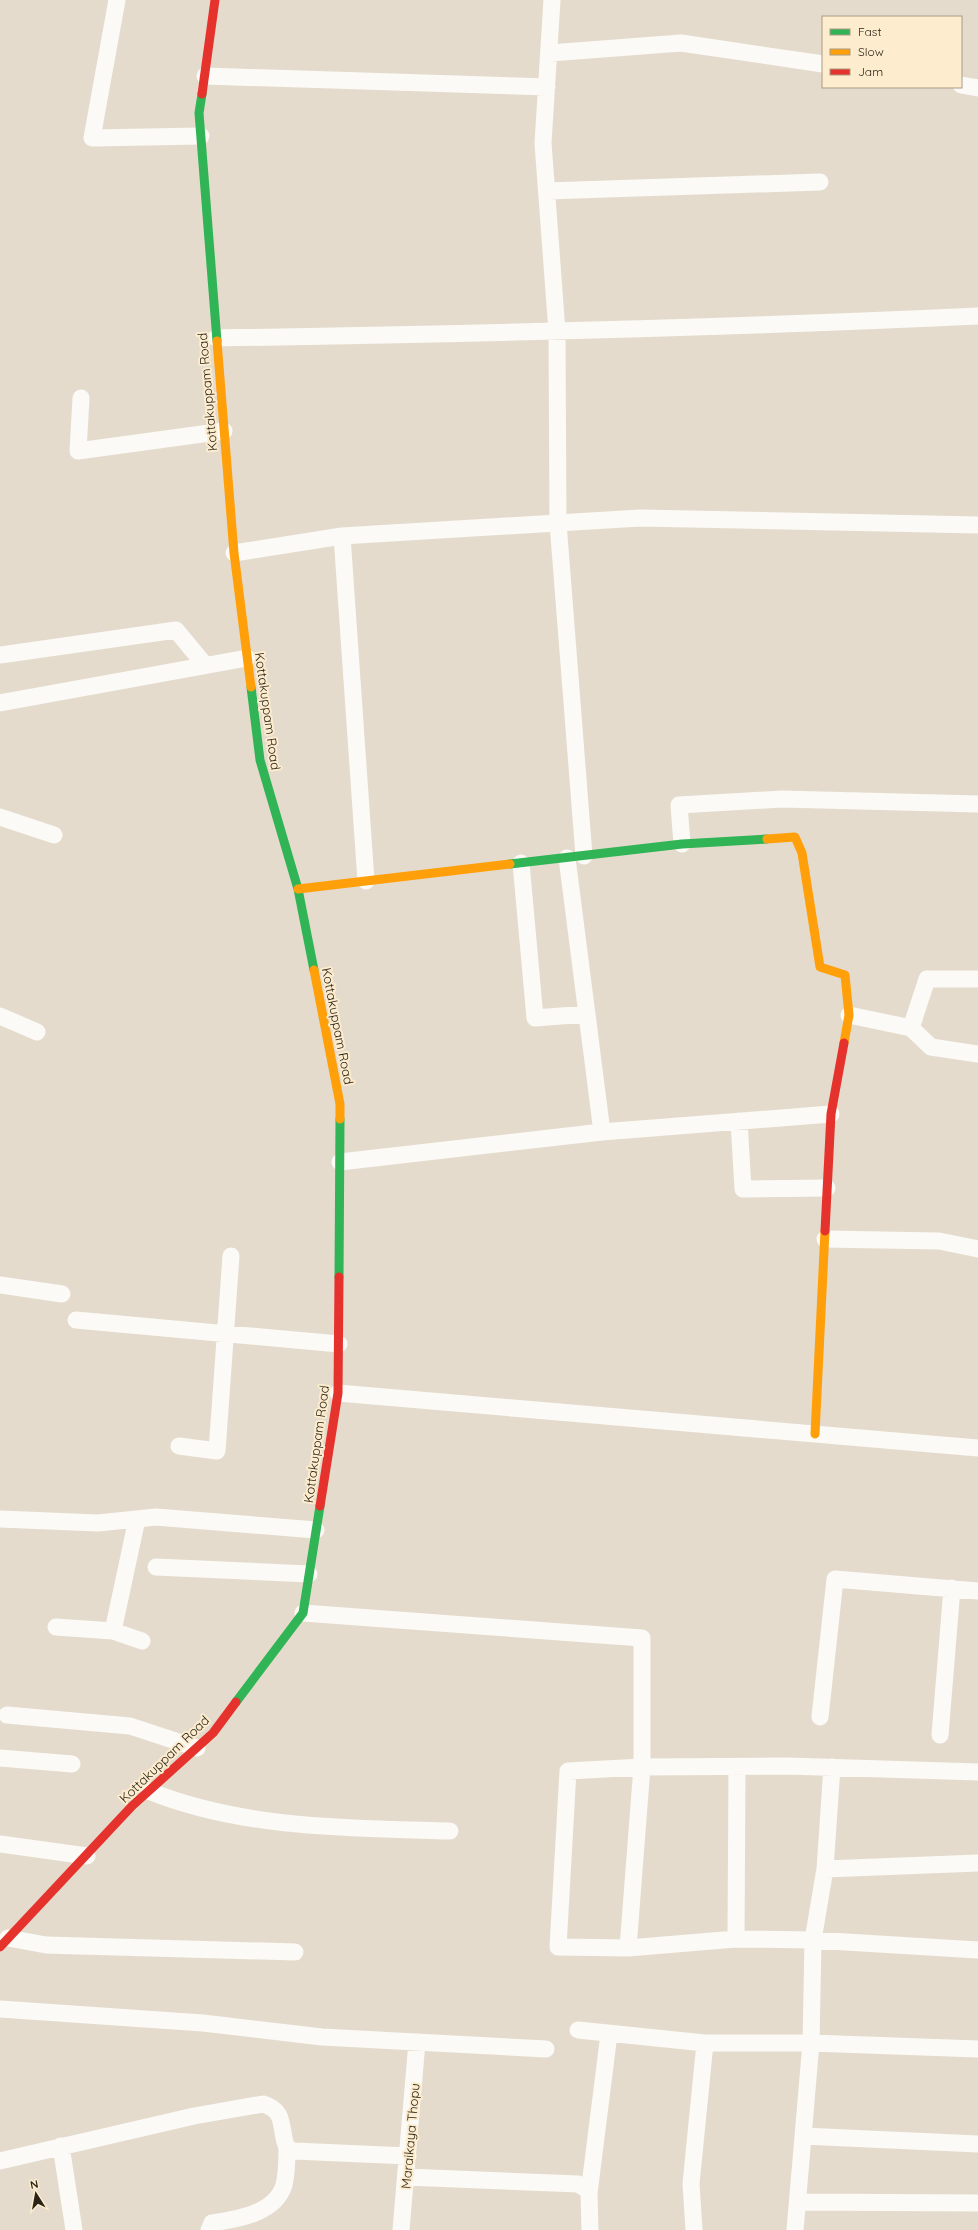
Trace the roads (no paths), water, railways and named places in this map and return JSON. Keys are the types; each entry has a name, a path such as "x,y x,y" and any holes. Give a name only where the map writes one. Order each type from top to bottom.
{"street":[{"path":"117,0 92,138 201,136"},
{"name":"Kottakuppam Road","path":"4,1942 149,1791 213,1733 303,1613 338,1393 340,1104 298,889 260,760 234,553 199,113 215,0"},
{"path":"552,0 550,53 543,143 557,332 558,523 584,856"},
{"path":"550,53 681,43 822,64"},
{"path":"205,76 547,87"},
{"path":"962,86 978,88"},
{"path":"547,191 820,182"},
{"path":"216,338 557,332 766,326 978,316"},
{"path":"82,398 78,451 224,431"},
{"path":"234,553 342,536 640,518 978,525"},
{"path":"342,536 366,881"},
{"path":"0,655 176,630 205,665"},
{"path":"0,703 247,658"},
{"path":"682,844 680,805 782,799 978,804"},
{"path":"0,817 54,835"},
{"path":"298,889 682,844 795,837 802,853 820,967 844,974 849,1015 831,1114 815,1434"},
{"path":"567,858 602,1132"},
{"path":"521,863 535,1018 587,1014"},
{"path":"911,1028 927,979 978,979"},
{"path":"849,1015 911,1028 931,1047 978,1054"},
{"path":"0,1016 37,1032"},
{"path":"340,1162 602,1132 831,1114"},
{"path":"738,1121 744,1189 827,1188"},
{"path":"825,1239 939,1241 978,1249"},
{"path":"179,1446 217,1451 231,1256"},
{"path":"0,1285 62,1294"},
{"path":"76,1320 339,1344"},
{"path":"338,1393 978,1448"},
{"path":"0,1519 98,1522 156,1517 316,1530"},
{"path":"113,1631 137,1519"},
{"path":"156,1567 310,1574"},
{"path":"820,1717 835,1579 978,1591"},
{"path":"940,1735 952,1588"},
{"path":"303,1613 642,1638 642,1767 628,1948"},
{"path":"56,1627 113,1631 142,1641"},
{"path":"7,1715 130,1726 197,1748"},
{"path":"0,1758 72,1764"},
{"path":"978,1772 832,1767 642,1767 568,1771 558,1947 628,1948 736,1939 813,1940 978,1950"},
{"path":"736,1939 737,1767"},
{"path":"795,2230 799,2202 811,2043 813,1940 825,1869 832,1767"},
{"path":"149,1791 178,1803 281,1822 339,1828 450,1831"},
{"path":"0,1844 87,1856"},
{"path":"825,1869 978,1863"},
{"path":"4,1942 46,1946 295,1952"},
{"path":"0,2009 203,2022 322,2037 546,2049"},
{"path":"578,2030 705,2043 811,2043 978,2048"},
{"path":"590,2230 589,2194 609,2034"},
{"name":"Maraikaya Thopu","path":"401,2230 407,2177 417,2042"},
{"path":"694,2230 691,2184 705,2043"},
{"path":"0,2161 194,2116 264,2104 273,2107 279,2114 287,2148 286,2178 283,2188 261,2211 245,2217 212,2223 209,2230"},
{"path":"803,2136 978,2144"},
{"path":"60,2146 74,2230"},
{"path":"287,2148 294,2151 408,2156"},
{"path":"407,2177 578,2184 585,2188 589,2194"},
{"path":"799,2202 978,2203"}]}
